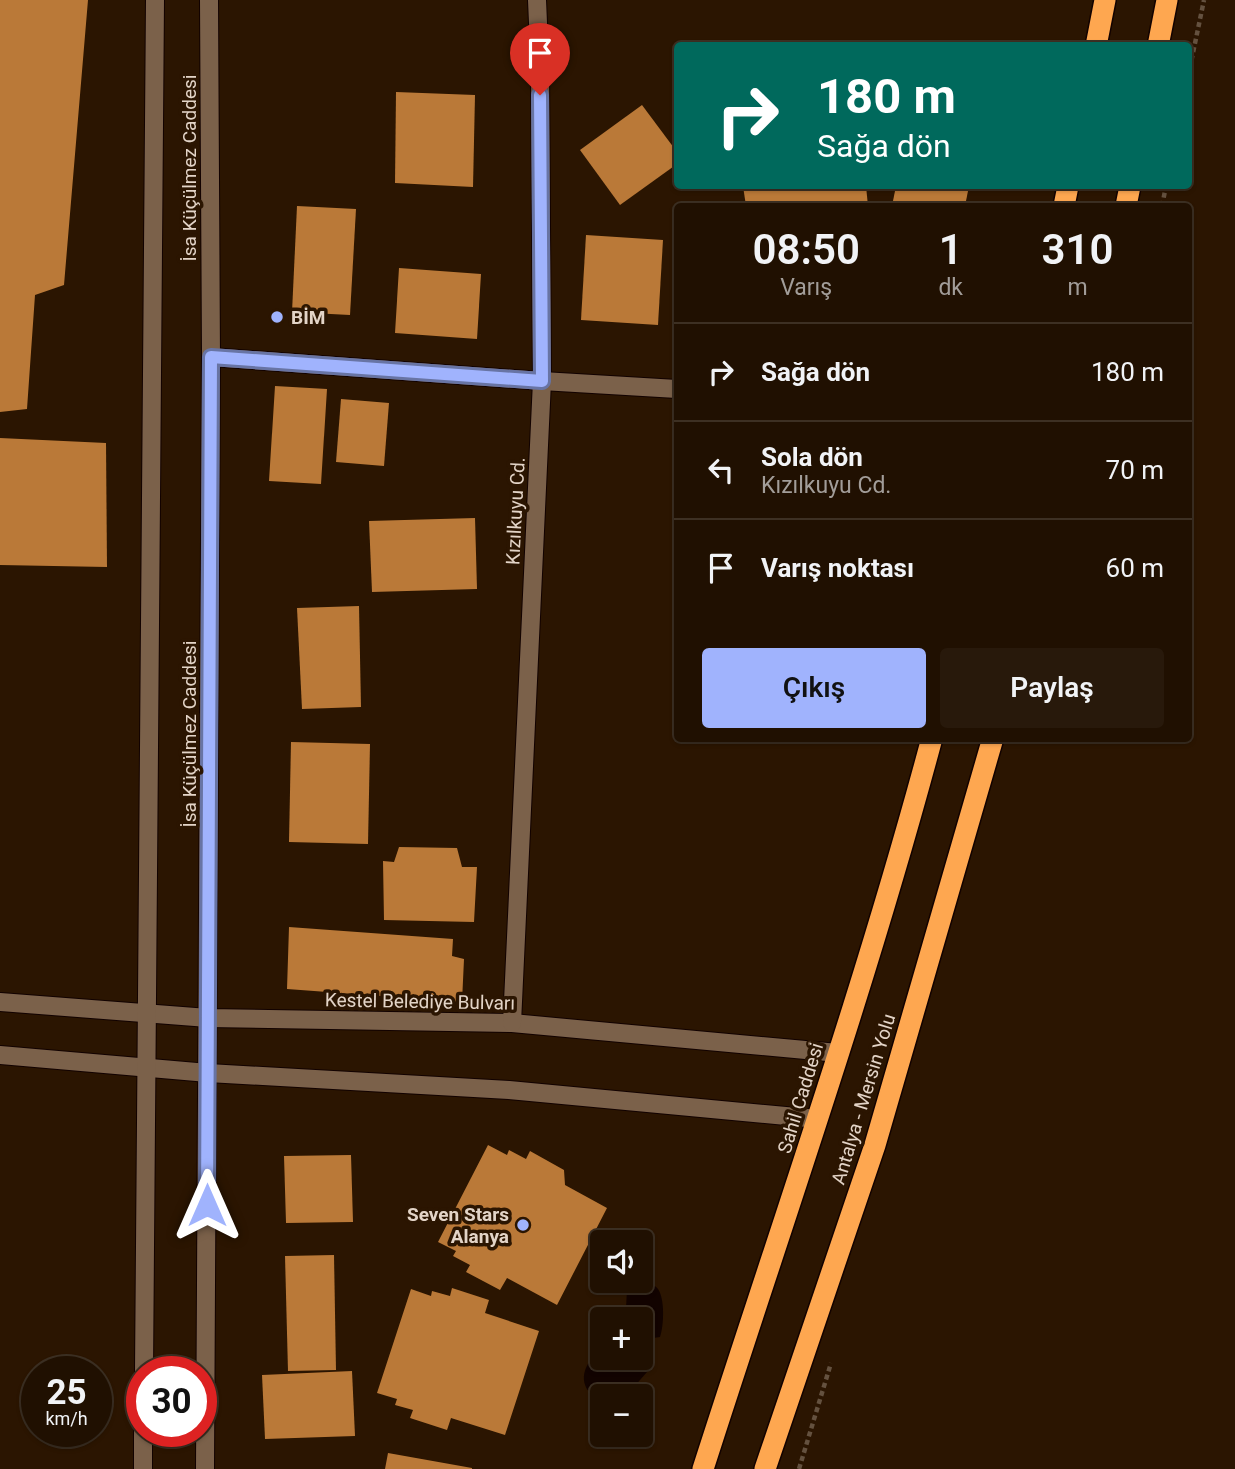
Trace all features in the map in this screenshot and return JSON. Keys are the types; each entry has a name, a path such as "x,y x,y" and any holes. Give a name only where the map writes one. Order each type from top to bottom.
{"highway":[{"path":"1097,42 1105,0"},
{"path":"1159,42 1167,0"},
{"name":"Sahil Caddesi","path":"703,1469 818,1119 910,822 931,742"},
{"name":"Antalya - Mersin Yolu","path":"765,1469 875,1145 992,742"}],"street":[{"name":"İsa Küçülmez Caddesi","path":"144,1356 155,0"},
{"name":"İsa Küçülmez Caddesi","path":"205,1469 211,357 209,0"},
{"name":"Kızılkuyu Cd.","path":"512,1023 542,381 537,0"},
{"path":"211,357 674,389"},
{"name":"Kestel Belediye Bulvarı","path":"0,1002 208,1018 512,1023 838,1053"},
{"path":"0,1055 208,1073 509,1090 818,1119"},
{"path":"143,1447 143,1469"}],"path":[{"path":"1192,58 1204,0"}],"shaded area":[{"path":"654,1285 660,1293 663,1306 660,1337 653,1338 653,1307 626,1307 627,1293 653,1293"},
{"path":"590,1360 590,1370 648,1370 636,1384 590,1384 590,1393 584,1380"}],"building":[{"path":"0,0 88,0 64,285 35,295 27,409 0,412"},
{"path":"396,92 475,95 473,187 395,183"},
{"path":"642,105 674,148 674,166 620,205 580,150"},
{"path":"743,189 866,189 868,203 746,203"},
{"path":"895,189 968,189 966,203 893,203"},
{"path":"297,206 356,209 350,315 292,312"},
{"path":"586,235 663,240 658,325 581,320"},
{"path":"399,268 481,274 477,339 395,333"},
{"path":"275,386 327,389 321,484 269,481"},
{"path":"341,399 389,403 384,466 336,462"},
{"path":"0,438 106,443 107,567 0,565"},
{"path":"475,518 477,589 372,592 369,521"},
{"path":"359,606 361,707 302,709 297,608"},
{"path":"291,742 370,744 368,844 289,842"},
{"path":"399,847 457,848 462,867 477,867 474,922 384,920 383,861 394,862"},
{"path":"289,927 453,939 452,956 464,959 462,1002 287,989"},
{"name":"Seven Stars Alanya","path":"488,1145 507,1155 509,1150 526,1159 530,1151 564,1170 565,1185 607,1208 596,1230 590,1230 590,1241 557,1305 507,1278 500,1290 466,1272 470,1265 453,1256 456,1251 438,1242"},
{"path":"351,1155 353,1222 286,1223 284,1156"},
{"path":"334,1255 336,1370 288,1371 285,1256"},
{"name":"Seven Stars Alanya","path":"452,1288 489,1300 485,1313 539,1331 505,1435 451,1418 447,1430 410,1418 413,1410 395,1405 397,1399 377,1393 411,1289 431,1296 432,1291 450,1296"},
{"path":"352,1371 355,1436 265,1439 262,1375"},
{"path":"388,1453 472,1468 472,1469 385,1469"}],"place":[{"name":"BİM","path":"277,317"},
{"name":"Seven Stars Alanya","path":"523,1225"}],"route":[{"path":"207,1205 211,357 542,381 540,95"}]}
